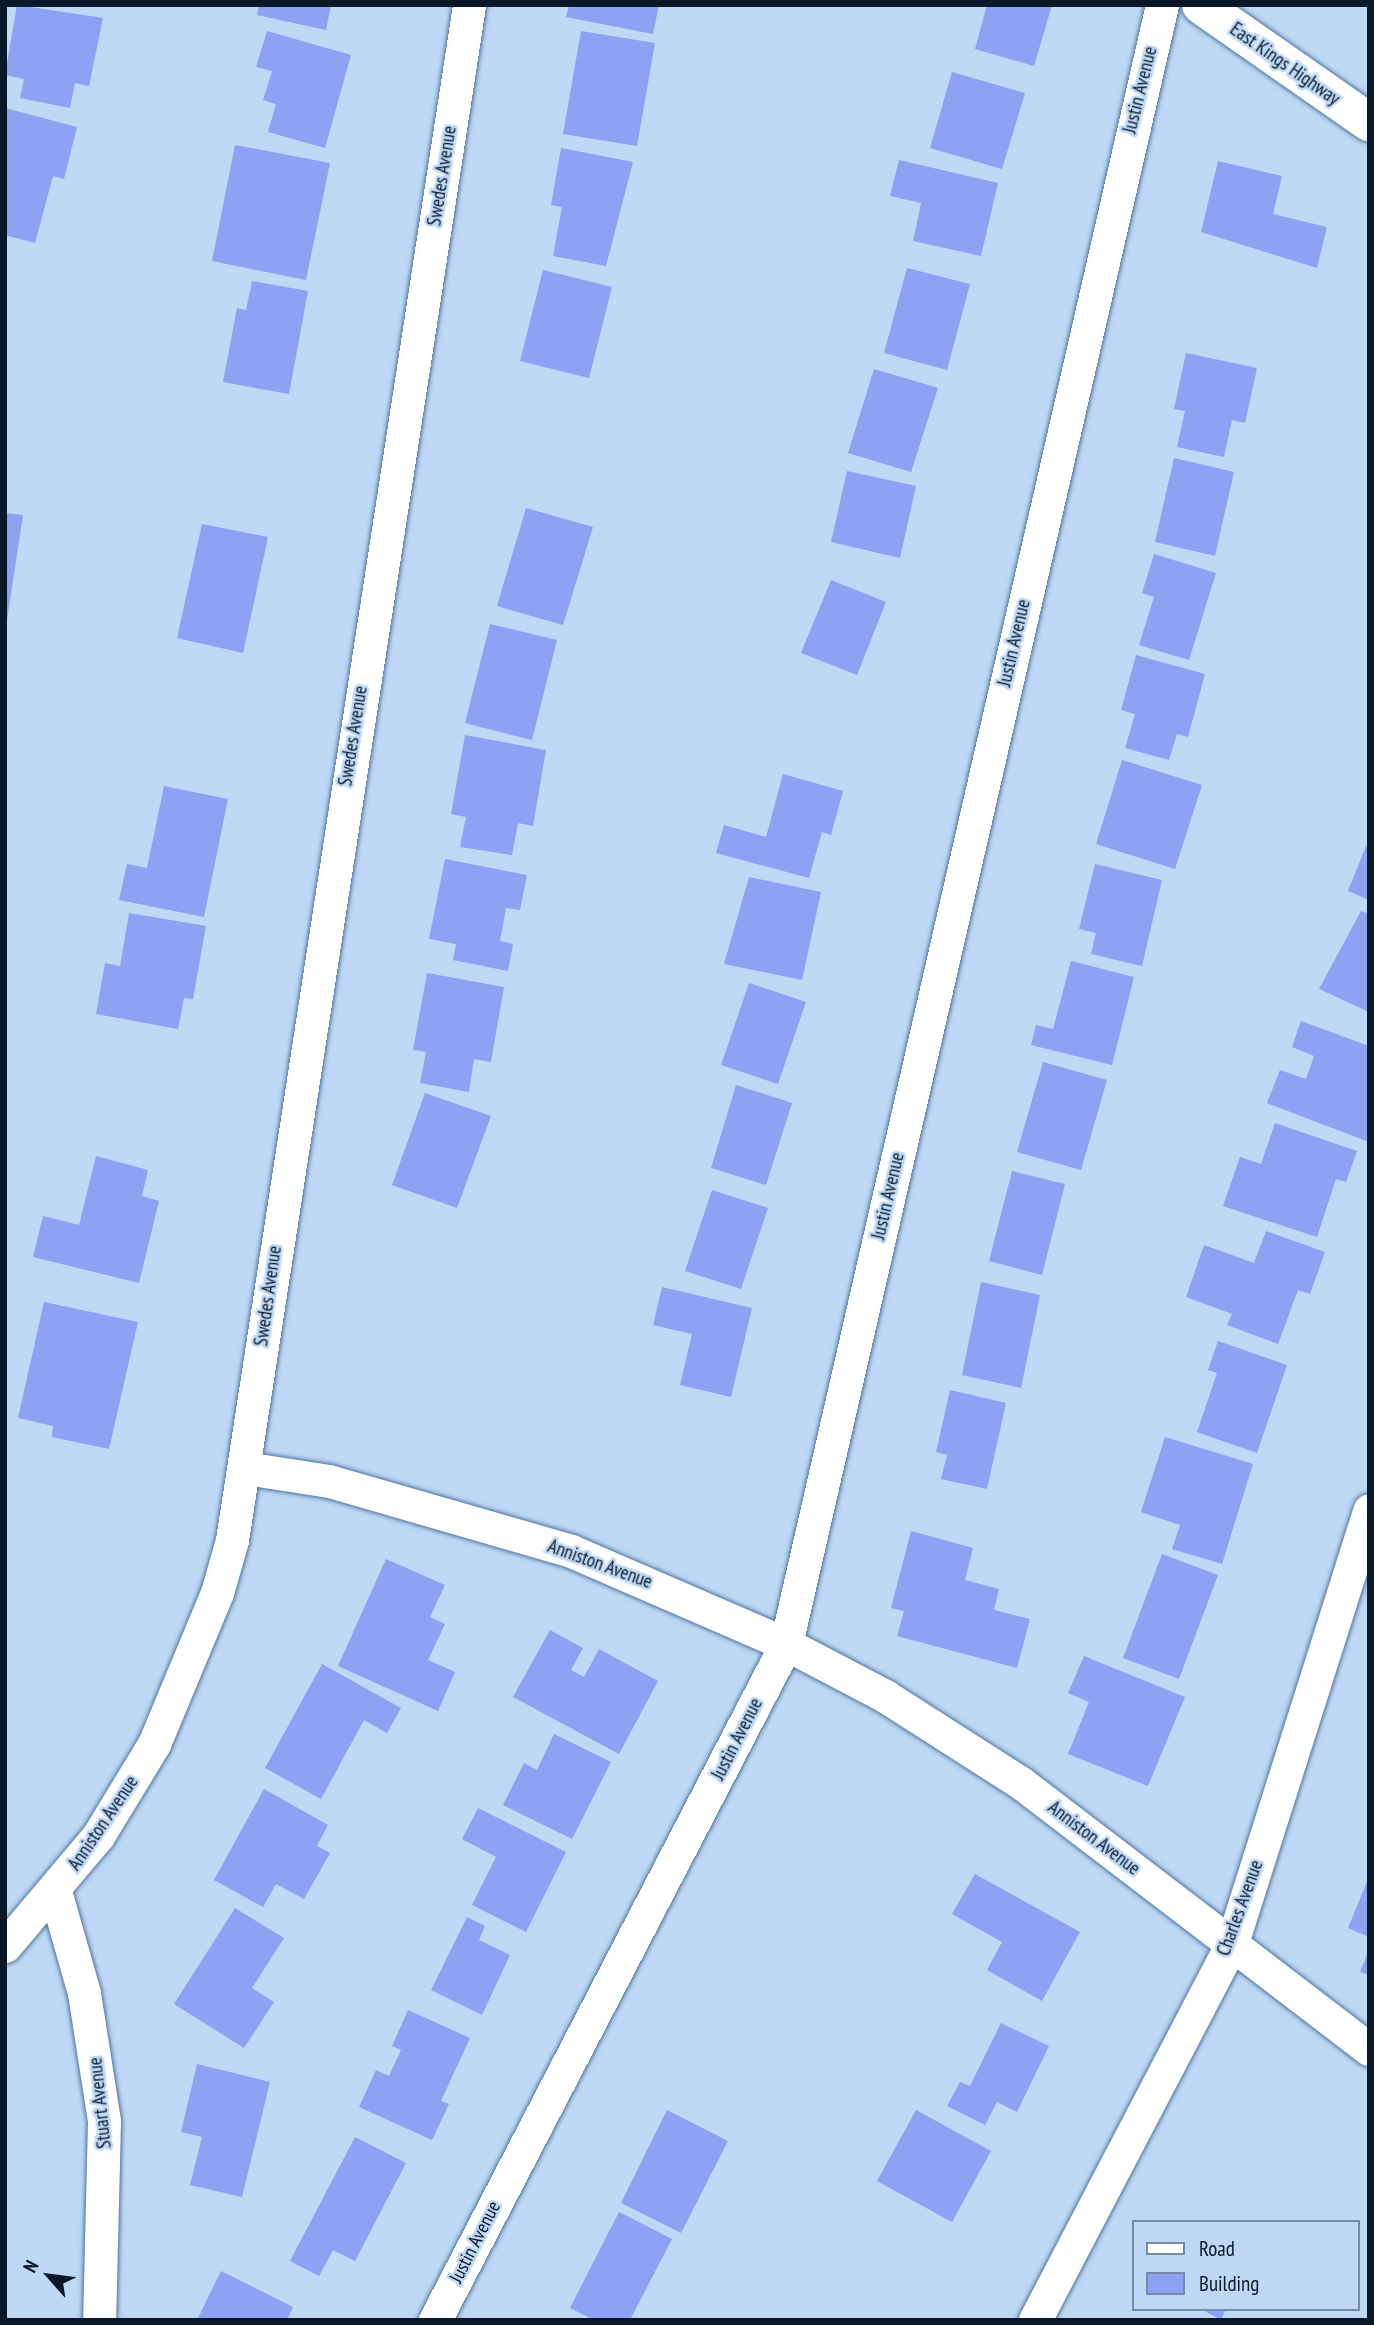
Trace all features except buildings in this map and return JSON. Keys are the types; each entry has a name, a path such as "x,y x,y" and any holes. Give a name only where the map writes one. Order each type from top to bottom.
{"main road":[{"name":"East Kings Highway","path":"1201,5 1369,122"}],"street":[{"name":"Swedes Avenue","path":"245,1468 296,1096 469,5"},
{"name":"Justin Avenue","path":"435,2320 786,1644 1162,5"},
{"name":"Anniston Avenue","path":"5,1946 55,1891 127,1791 178,1694 217,1593 245,1468 329,1481 570,1551 786,1644 1010,1775 1369,2049"},
{"name":"Charles Avenue","path":"1035,2320 1232,1943 1369,1510"},
{"name":"Stuart Avenue","path":"55,1891 84,1993 104,2120 99,2320"}]}
